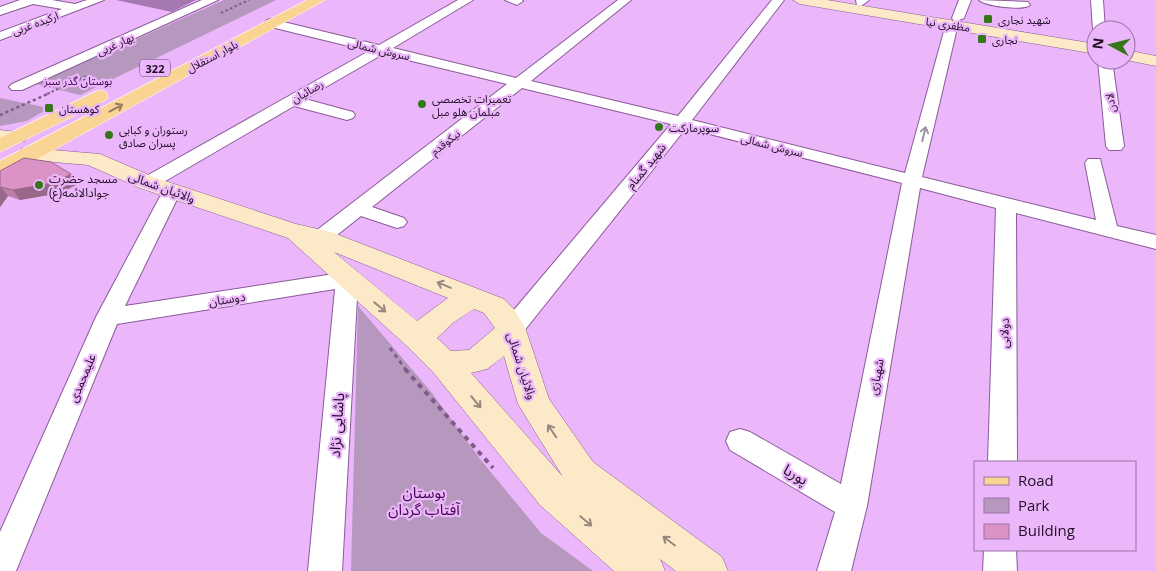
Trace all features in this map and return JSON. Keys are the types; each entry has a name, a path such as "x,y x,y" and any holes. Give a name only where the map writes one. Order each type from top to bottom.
{"main road":[{"name":"بلوار استقلال","path":"150,70 291,0"},
{"name":"بلوار استقلال","path":"12,143 58,139 318,0"},
{"name":"مظفری نیا","path":"800,0 1086,39"},
{"name":"مظفری نیا","path":"856,1 1086,47"},
{"path":"1136,47 1156,50"},
{"path":"1136,56 1156,59"},
{"name":"بلوار استقلال","path":"0,170 12,143 115,88"},
{"name":"والائیان شمالی","path":"58,139 74,143 85,149 92,159"},
{"name":"والائیان شمالی","path":"12,143 92,159 148,183 475,297 494,306 504,316 511,330 534,404 580,473 708,571"},
{"path":"0,152 12,143"},
{"name":"والائیان شمالی","path":"308,238 347,280 419,339 444,364 553,493 645,571"},
{"path":"419,339 429,324 450,309 475,297"},
{"path":"444,364 476,361 492,349 511,330"}],"street":[{"path":"0,11 32,0 77,8"},
{"name":"ارکیده غربی","path":"0,36 98,0"},
{"name":"بهار غربی","path":"18,88 212,0"},
{"name":"رضائیان","path":"148,183 467,0"},
{"name":"نیکوقدم","path":"308,238 359,209 625,0"},
{"name":"شهید گمنام","path":"511,330 682,122 778,0"},
{"name":"شهبازی","path":"834,571 852,506 912,182 955,21 964,0"},
{"path":"985,0 1024,5"},
{"path":"1097,0 1098,20"},
{"name":"سروش شمالی","path":"271,24 682,122 912,182 1156,242"},
{"name":"لادن","path":"1106,70 1115,146"},
{"path":"291,100 348,115"},
{"path":"1094,163 1108,230"},
{"name":"علیمحمدی","path":"0,570 108,317 172,191"},
{"name":"دولابی","path":"1002,461 1006,204"},
{"path":"359,209 397,222"},
{"name":"دوستان","path":"108,317 347,280"},
{"name":"پاشایی نژاد","path":"325,571 347,280"},
{"name":"پوریا","path":"740,441 852,506"},
{"path":"1000,551 1000,571"}],"path":[{"path":"0,115 46,95"}],"green space":[{"name":"بوستان گذر سبز","path":"224,0 276,0 80,95 36,84"},
{"path":"0,98 49,108 27,121 0,126"},
{"name":"بوستان آفتاب گردان","path":"358,306 432,393 480,459 541,533 593,571 351,571"}],"shaded area":[{"path":"116,0 196,0 172,12"}],"building":[{"path":"24,158 51,162 71,174 53,183 13,190 0,187 0,171"}],"place":[{"name":"شهید نجاری","path":"988,19"},
{"name":"نجاری","path":"982,39"},
{"name":"تعمیرات تخصصی مبلمان هلو مبل","path":"422,104"},
{"name":"کوهستان","path":"49,108"},
{"name":"سوپرمارکت","path":"659,127"},
{"name":"رستوران و کبابی پسران صادق","path":"109,135"},
{"name":"مسجد حضرت جوادالائمه(ع)","path":"39,185"}]}
